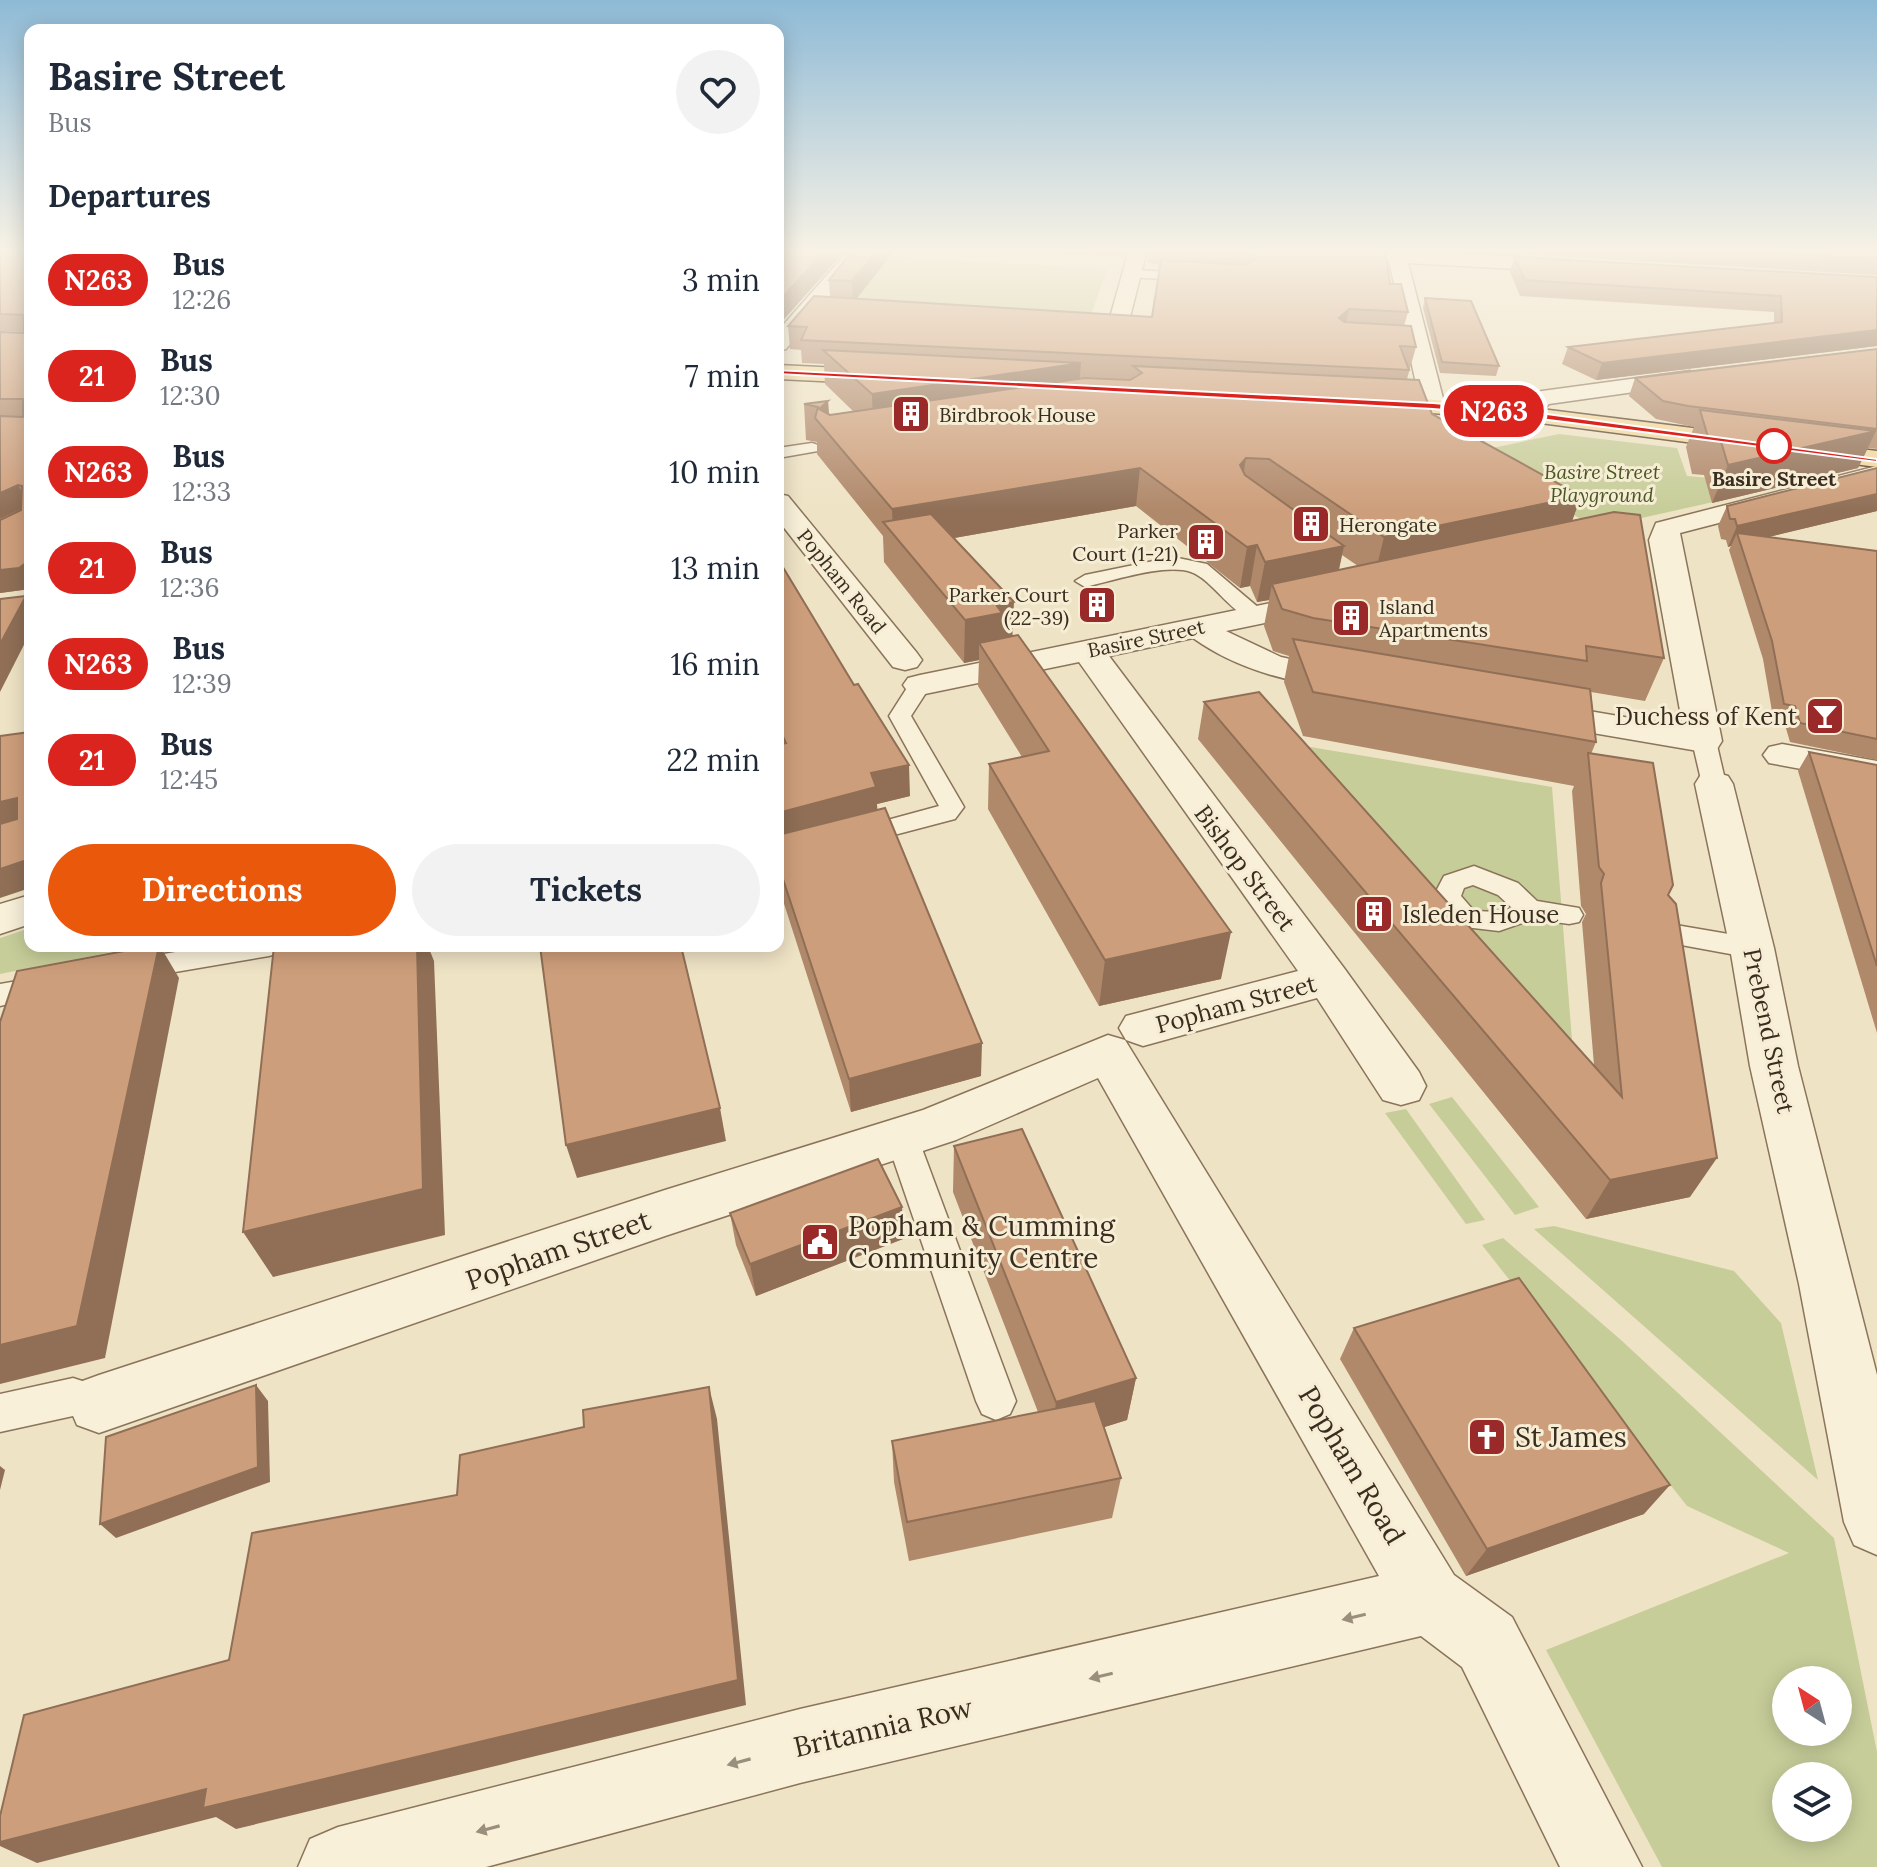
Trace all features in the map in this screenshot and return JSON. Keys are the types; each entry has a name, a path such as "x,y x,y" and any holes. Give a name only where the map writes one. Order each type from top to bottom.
{"main road":[{"path":"784,372 905,379"},
{"path":"1350,401 1525,414 1877,459"}],"street":[{"path":"1412,337 1433,406"},
{"path":"1525,414 1542,398 1714,375"},
{"name":"Prebend Street","path":"1877,474 1679,523 1650,538 1709,762 1752,948 1774,1066 1860,1360 1877,1522"},
{"name":"Popham Road","path":"784,516 912,673"},
{"name":"Basire Street","path":"912,673 1088,650 1354,595"},
{"path":"1199,627 1245,657 1271,667 1374,686"},
{"name":"Bishop Street","path":"1088,650 1116,694 1328,979 1401,1086"},
{"path":"1496,706 1709,762"},
{"path":"1782,755 1877,772"},
{"path":"0,919 24,911"},
{"name":"Popham Street","path":"99,1404 665,1213 902,1138 1126,1041 1328,979"},
{"name":"Popham Road","path":"1126,1041 1430,1599 1487,1642 1602,1867"},
{"name":"Britannia Row","path":"338,1867 800,1746 1430,1599"}],"lane":[{"path":"784,452 812,448"},
{"path":"1085,581 1173,563 1200,568 1256,614"},
{"path":"828,844 946,814 952,807 900,716 912,673"},
{"path":"1529,909 1569,915"},
{"path":"1664,933 1752,948"},
{"path":"103,975 235,952"},
{"path":"0,995 74,981"},
{"path":"902,1138 996,1401"},
{"name":"Popham Street","path":"0,1413 73,1397 99,1404"}],"green space":[{"name":"Basire Street Playground","path":"1559,434 1677,448 1687,476 1747,481 1767,490 1597,528 1464,454"},
{"path":"1280,742 1552,787 1575,1078"},
{"path":"24,930 24,952 112,952 0,974 0,938"},
{"path":"1452,1097 1539,1207 1515,1215 1429,1104"},
{"path":"1406,1109 1485,1220 1466,1224 1385,1113"},
{"path":"1554,1226 1734,1271 1781,1323 1818,1480 1534,1229"},
{"path":"1503,1238 1621,1340 1834,1538 1877,1752 1877,1867 1662,1867 1546,1650 1789,1553 1687,1506 1482,1245"}],"building":[{"path":"0,337 24,337 24,564 0,570 0,520 21,510 22,486 0,493 0,416 23,417 23,399 0,399"},
{"path":"802,337 1414,337 1416,347 1400,346 1409,370 801,340"},
{"path":"1435,337 1487,337 1499,366 1442,362"},
{"path":"1653,337 1818,337 1602,363 1568,347"},
{"path":"1877,349 1877,429 1663,401 1635,378"},
{"path":"823,350 1081,363 872,394"},
{"path":"1133,366 1419,380 1432,414 1581,496 1384,537 1269,459 1246,458 1240,465 1245,475 1344,546 1265,562 1257,545 1247,547 1140,468 892,509 815,418 818,407 804,404 828,401 819,409 830,415 1085,378 1130,380 1142,373"},
{"path":"1700,410 1876,431 1728,465 1720,438 1708,437"},
{"path":"1877,468 1877,494 1737,526 1735,519 1730,519 1727,506"},
{"path":"1614,512 1640,515 1664,658 1586,646 1587,661 1313,618 1282,609 1272,584"},
{"path":"931,514 1014,602 997,606 1002,613 965,620 883,522"},
{"path":"1737,533 1877,551 1877,739 1800,723 1795,706 1784,704 1772,641"},
{"path":"784,569 854,685 858,684 909,765 871,773 876,787 784,811"},
{"path":"24,596 0,644 0,599"},
{"path":"1018,635 1231,932 1105,960 989,764 1049,751 979,643"},
{"path":"1293,639 1590,689 1596,742 1313,692"},
{"path":"1259,692 1622,1097 1601,883 1604,874 1599,867 1588,753 1653,763 1673,885 1668,895 1676,904 1717,1158 1610,1180 1204,702"},
{"path":"24,733 24,861 0,869 0,824 17,819 17,798 0,802 0,736"},
{"path":"1809,752 1877,765 1877,966"},
{"path":"885,808 982,1043 849,1079 784,882 784,833"},
{"path":"119,952 158,952 77,1326 0,1345 0,1022 17,971"},
{"path":"273,952 417,952 423,1189 243,1232"},
{"path":"541,952 682,952 720,1108 566,1145"},
{"path":"1022,1129 1136,1378 1056,1402 954,1146"},
{"path":"878,1159 902,1207 750,1264 730,1213"},
{"name":"St James","path":"1519,1278 1670,1485 1487,1549 1354,1328"},
{"path":"256,1385 258,1467 100,1524 106,1437"},
{"path":"709,1387 738,1680 203,1808 206,1789 0,1842 0,1816 24,1715 229,1660 252,1533 457,1495 460,1455 584,1427 583,1410"},
{"path":"1095,1401 1121,1478 907,1522 892,1441"}],"bus line":[{"name":"N263","path":"784,372 1433,406 1525,414 1877,459"}],"place":[{"name":"Birdbrook House","path":"911,414"},
{"name":"Basire Street","path":"1774,446"},
{"name":"Herongate","path":"1311,524"},
{"name":"Parker Court (1-21)","path":"1206,542"},
{"name":"Parker Court (22-39)","path":"1097,605"},
{"name":"Island Apartments","path":"1351,618"},
{"name":"Duchess of Kent","path":"1825,716"},
{"name":"Isleden House","path":"1374,914"},
{"name":"Popham & Cumming Community Centre","path":"820,1242"},
{"name":"St James","path":"1487,1437"}]}
